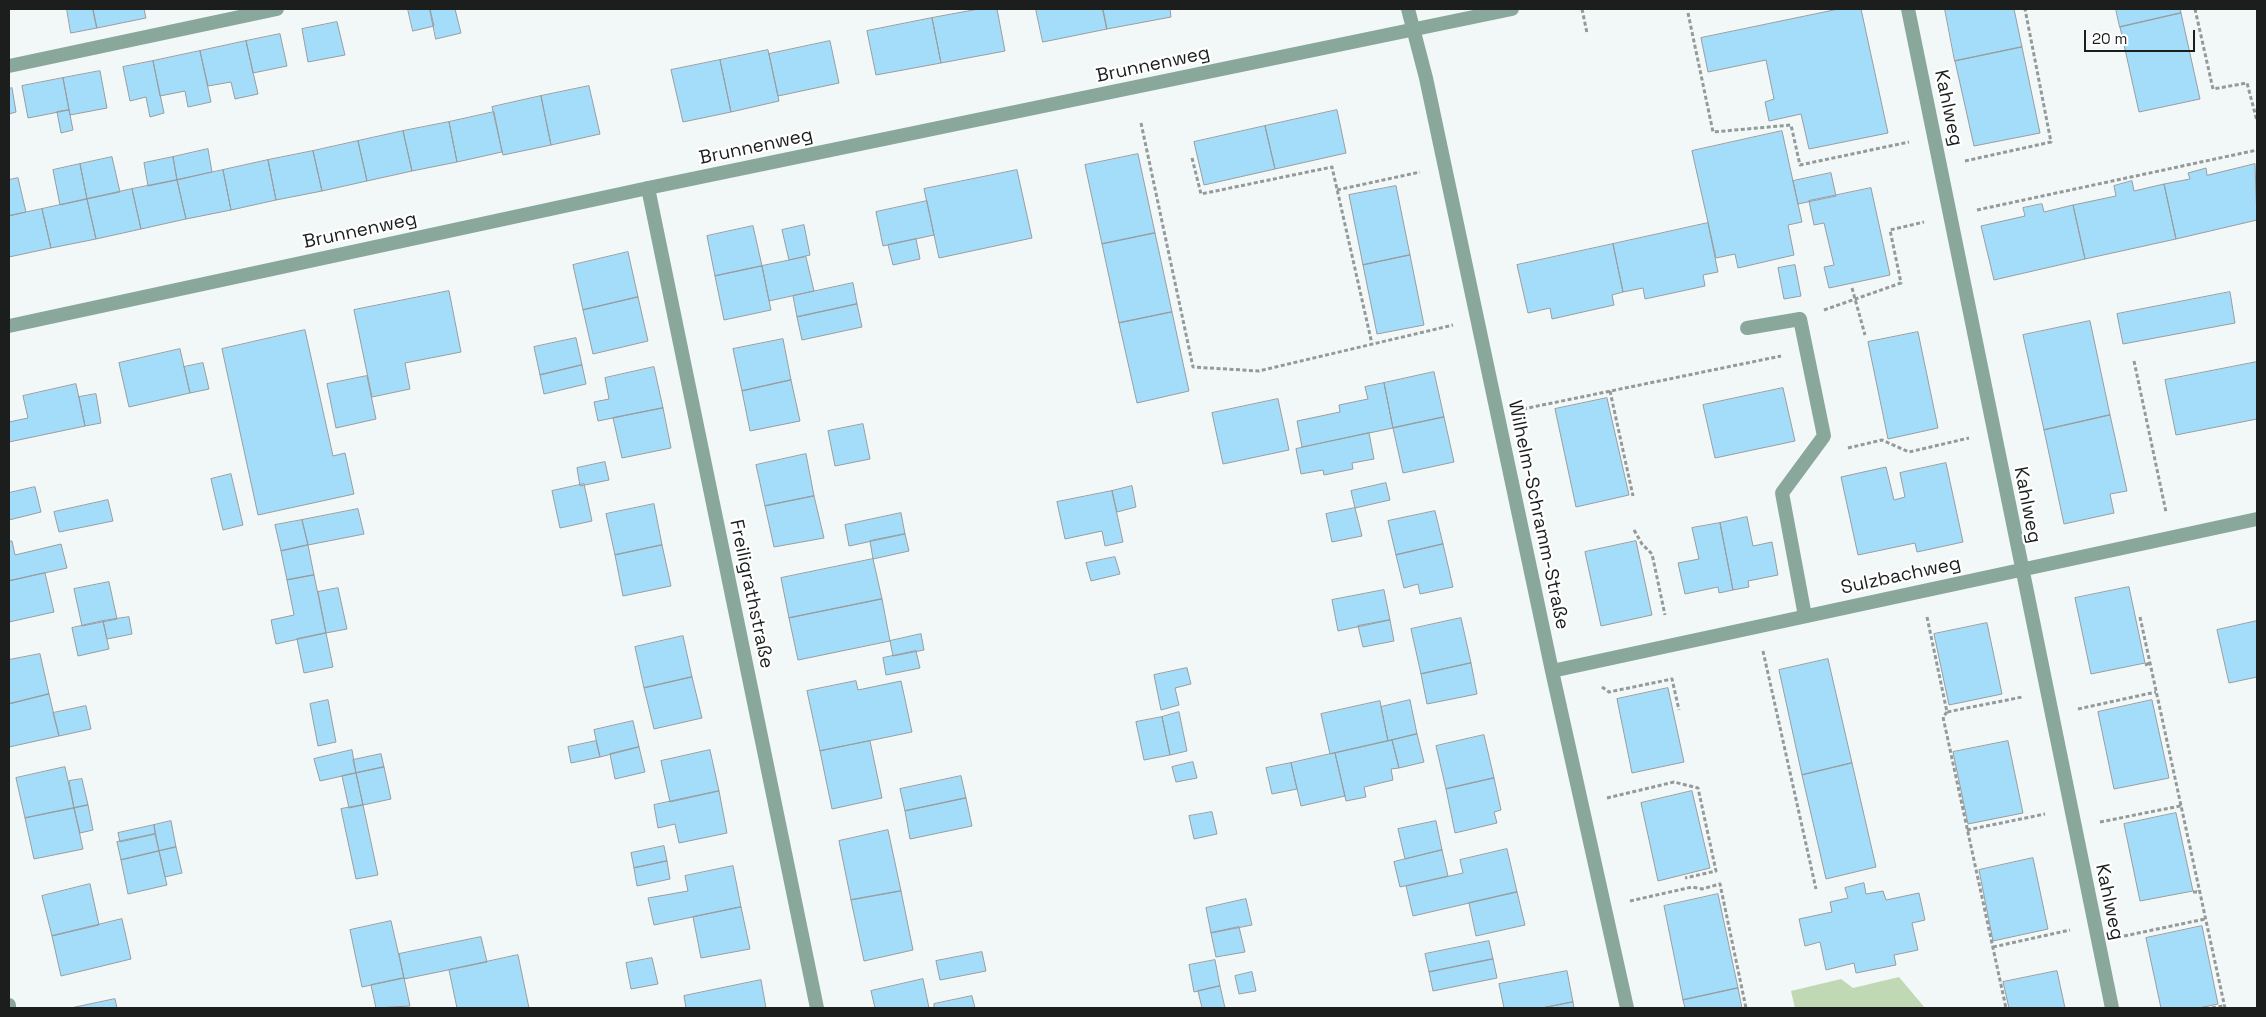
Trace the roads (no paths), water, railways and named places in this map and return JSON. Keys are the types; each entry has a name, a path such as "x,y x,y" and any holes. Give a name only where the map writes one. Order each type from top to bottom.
{"street":[{"path":"9,66 277,9"},
{"name":"Wilhelm-Schramm-Straße","path":"1408,9 1445,166 1552,671 1627,1008"},
{"name":"Brunnenweg","path":"9,326 648,188 1512,9"},
{"name":"Kahlweg","path":"1908,9 2021,570 2112,1008"},
{"name":"Freiligrathstraße","path":"648,188 817,1008"},
{"path":"1747,328 1800,319 1807,350 1824,436 1782,493 1805,616"},
{"name":"Sulzbachweg","path":"1552,671 2257,519"}]}
